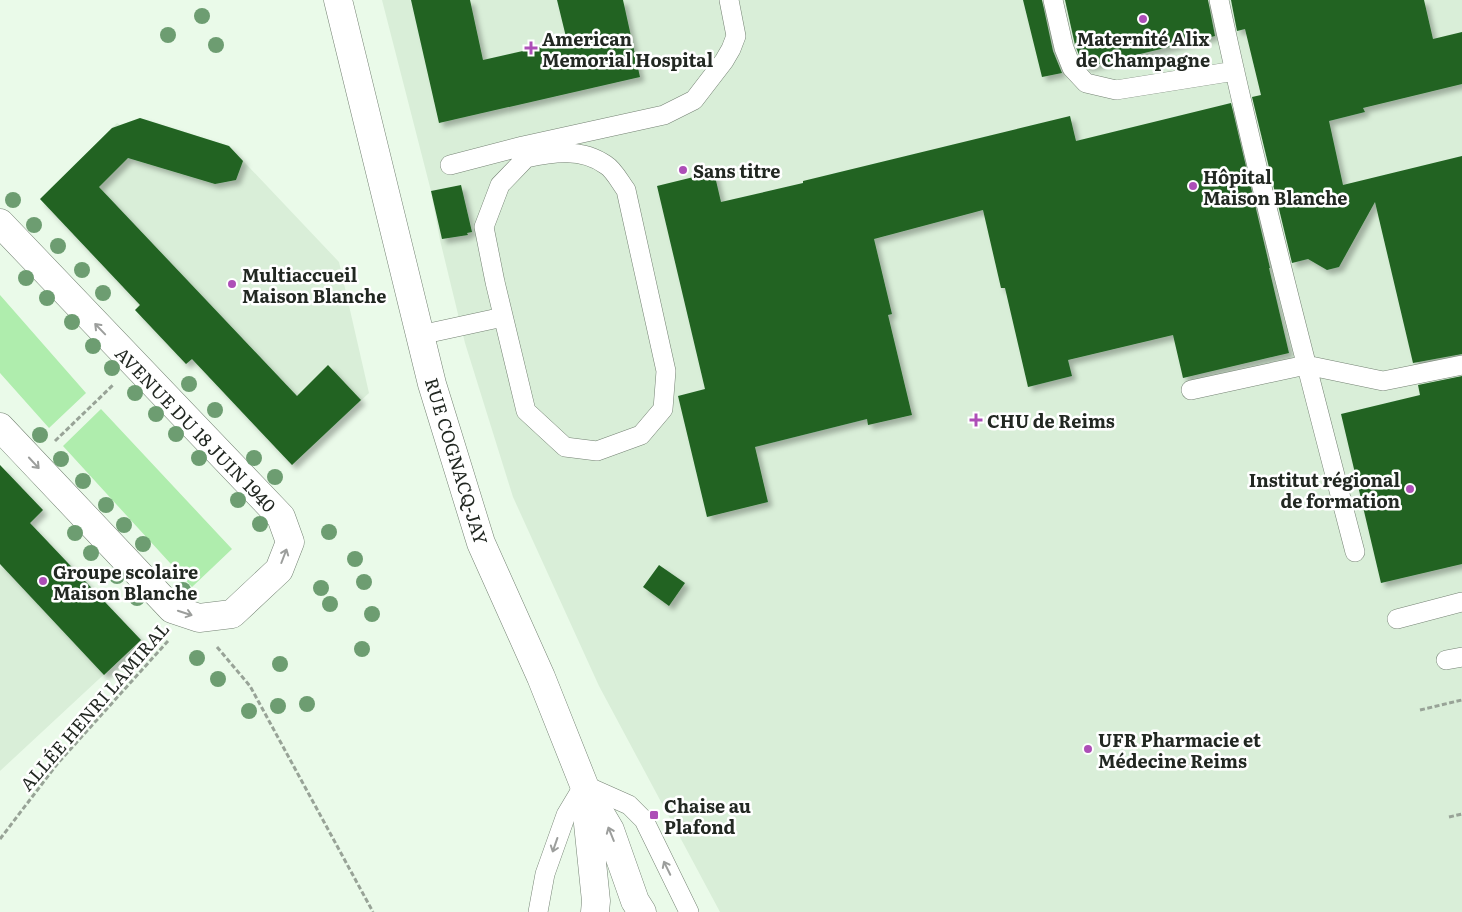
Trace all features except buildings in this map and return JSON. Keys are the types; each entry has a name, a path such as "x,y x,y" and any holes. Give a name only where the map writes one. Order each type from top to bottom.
{"street":[{"name":"RUE COGNACQ-JAY","path":"338,0 432,384 481,543 541,677 584,785 596,901 595,912"},
{"name":"AVENUE DU 18 JUIN 1940","path":"0,223 281,517 290,542 279,570 232,614 199,618 172,609 0,427"},
{"path":"584,785 610,830 635,902 642,912"}],"lane":[{"path":"450,165 524,152 664,115 694,100 732,49 736,36 729,0"},
{"path":"1053,0 1064,48 1072,68 1086,83 1116,90 1235,72"},
{"path":"1219,0 1306,365 1355,552"},
{"path":"524,152 585,154 607,166 626,190 666,371 663,409 641,435 597,451 565,447 526,411 503,317 484,227 500,185 524,152"},
{"path":"420,335 503,317"},
{"path":"1191,390 1306,365 1383,381 1462,365"},
{"path":"1397,619 1462,602"},
{"path":"538,912 545,874 566,815 584,785 629,804 644,820 689,912"}],"path":[{"path":"33,462 135,365"},
{"path":"191,615 250,686 373,912"},
{"name":"ALLÉE HENRI LAMIRAL","path":"0,839 58,763 191,615"},
{"path":"1420,710 1462,700"},
{"path":"1449,817 1462,814"}],"shaded area":[{"name":"CHU de Reims","path":"382,0 1462,0 1462,912 720,912 599,686 513,497 465,343 440,240 431,191"},
{"name":"Multiaccueil Maison Blanche","path":"140,118 229,146 339,262 369,393 292,465 192,359 186,364 135,310 140,304 40,199 117,123 120,125"},
{"name":"Groupe scolaire Maison Blanche","path":"0,465 43,510 30,523 141,640 0,771"}],"green space":[{"path":"0,295 86,393 49,428 0,373"},
{"path":"101,409 232,549 192,587 63,446"}],"place":[{"name":"Maternité Alix de Champagne","path":"1143,19"},
{"name":"American Memorial Hospital","path":"531,48"},
{"name":"Sans titre","path":"683,170"},
{"name":"Hôpital Maison Blanche","path":"1193,186"},
{"name":"Multiaccueil Maison Blanche","path":"232,284"},
{"name":"CHU de Reims","path":"976,420"},
{"name":"Institut régional de formation","path":"1410,489"},
{"name":"Groupe scolaire Maison Blanche","path":"43,581"},
{"name":"UFR Pharmacie et Médecine Reims","path":"1088,749"},
{"name":"Chaise au Plafond","path":"654,815"}]}
